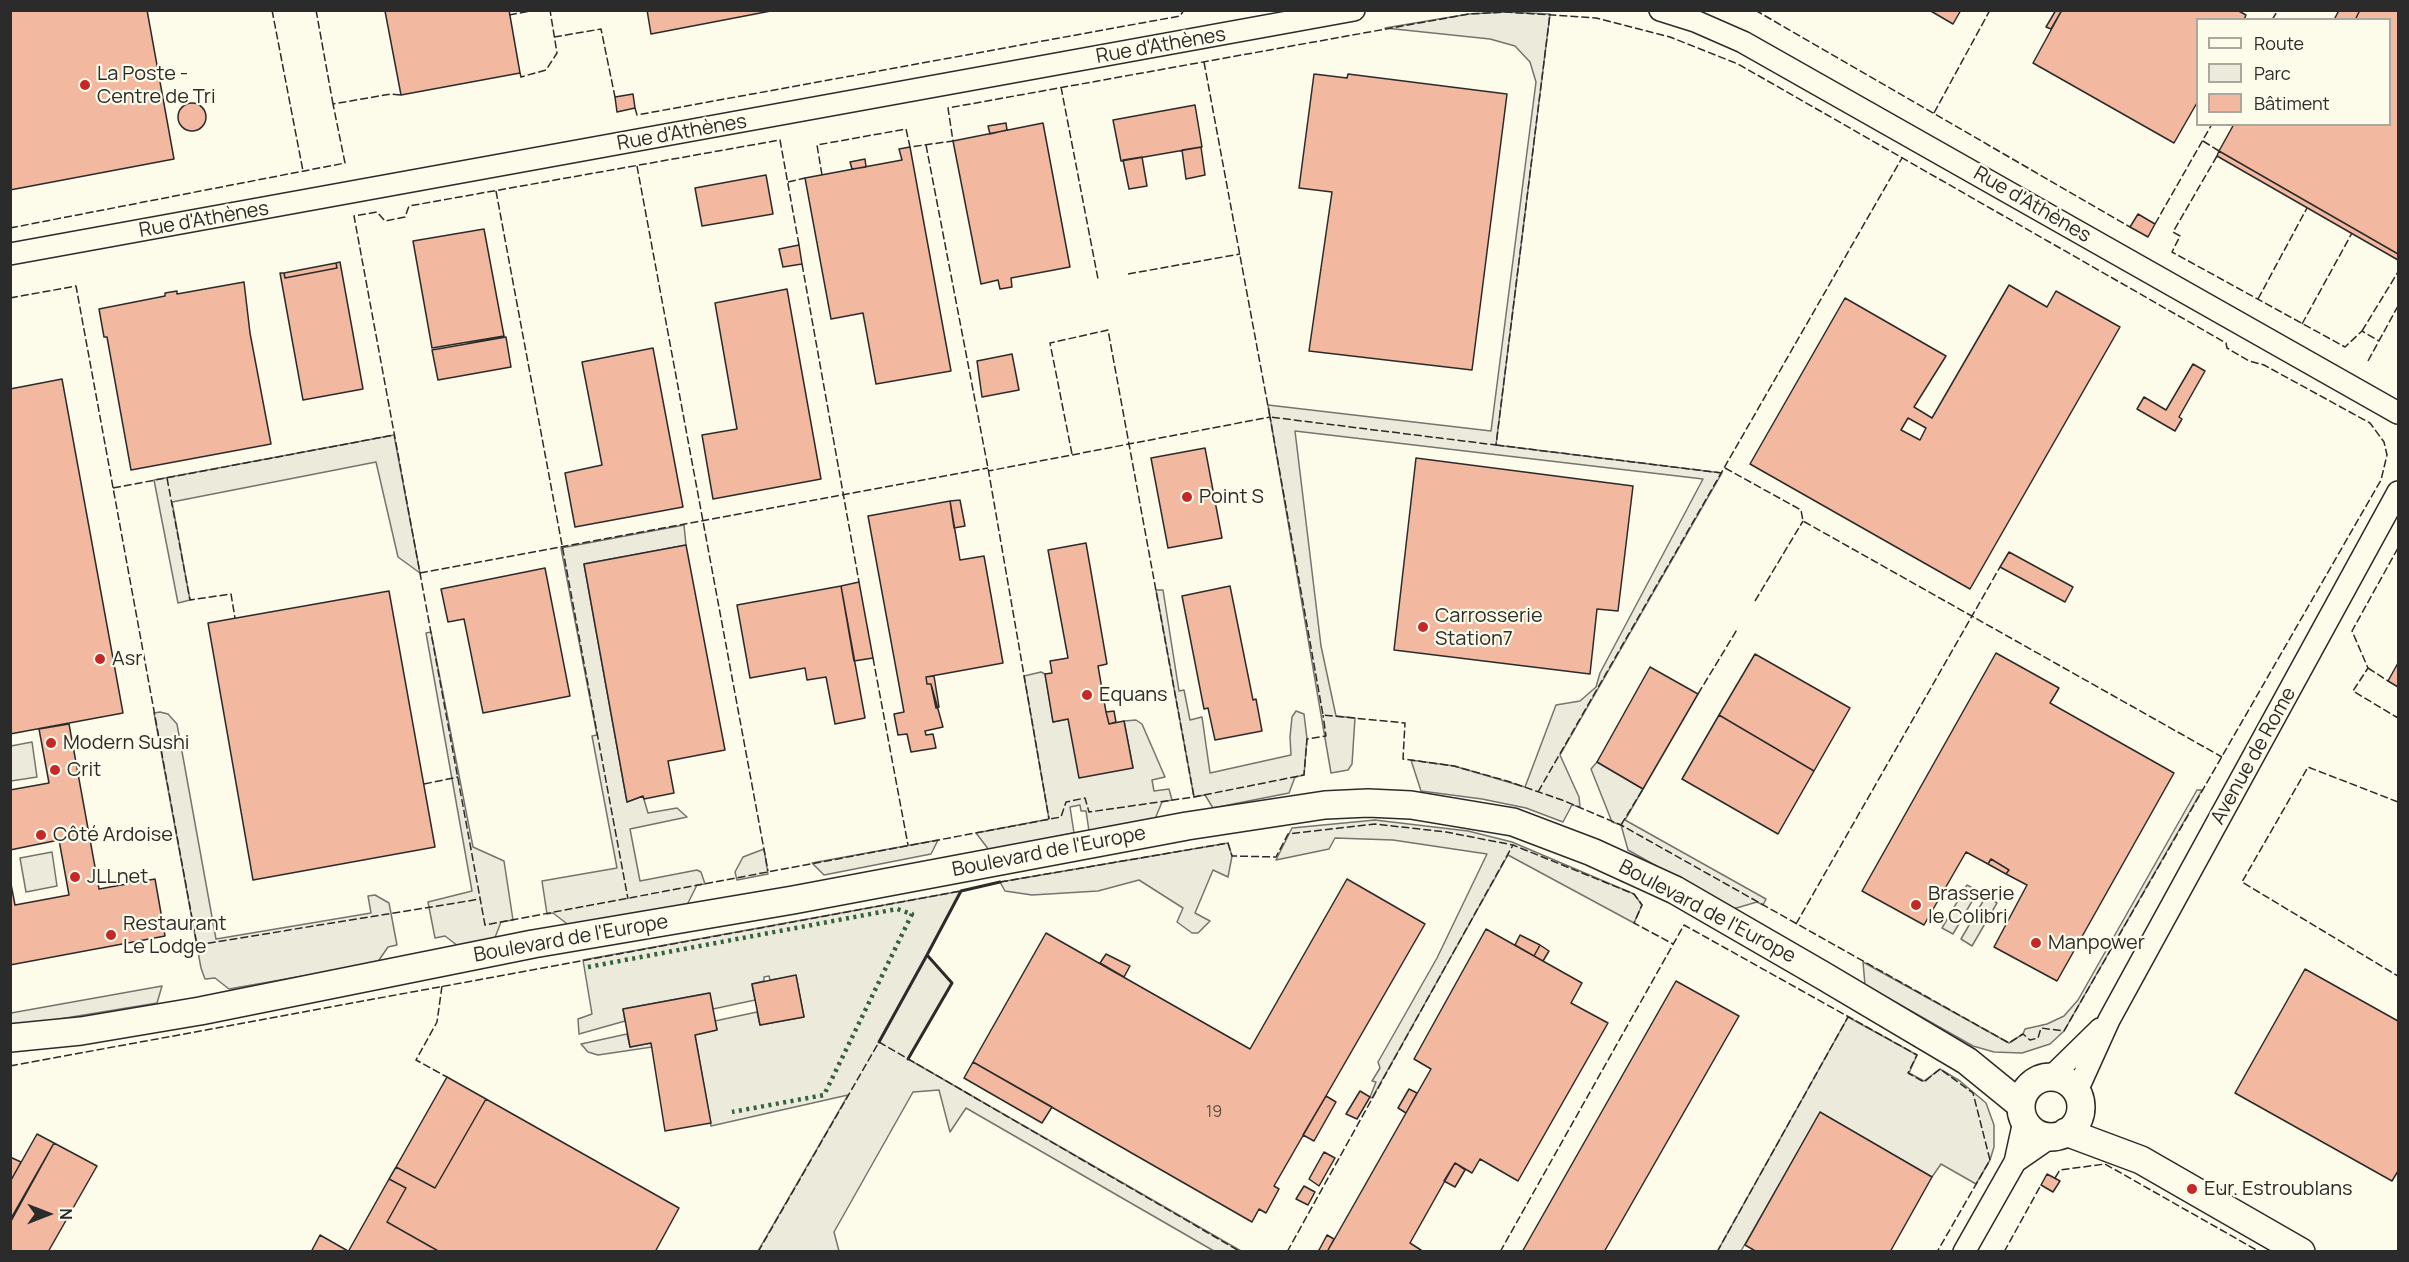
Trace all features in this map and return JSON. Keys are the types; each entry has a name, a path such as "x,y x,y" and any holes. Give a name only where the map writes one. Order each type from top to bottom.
{"street":[{"name":"Rue d'Athènes","path":"10,254 1354,10"},
{"name":"Rue d'Athènes","path":"1660,10 1695,21 1743,42 2398,413"},
{"name":"Avenue de Rome","path":"2078,1099 2109,1020 2398,492"},
{"name":"Boulevard de l'Europe","path":"10,1038 81,1031 277,996 533,944 805,898 1187,826 1325,805 1368,803 1411,806 1513,822 1592,852 1675,890 1967,1061 2023,1113"},
{"name":"Avenue de Rome","path":"2043,1079 2109,1020"},
{"name":"Boulevard de l'Europe","path":"10,1050 81,1031"},
{"name":"Boulevard de l'Europe","path":"1967,1061 2043,1079"},
{"path":"1964,1251 2015,1162 2028,1088 2043,1079 2066,1081 2078,1099 2141,1160"},
{"path":"2015,1162 2074,1125 2078,1099"},
{"path":"2023,1113 2035,1132 2059,1134 2141,1160 2301,1251"}],"green space":[{"path":"1506,12 1550,14 1496,445 1722,473 1560,755 1579,797 1580,807 1572,805 1563,822 1526,808 1482,799 1421,791 1411,760 1454,766 1525,787 1556,705 1580,701 1596,687 1600,673 1703,479 1295,431 1321,646 1336,716 1355,718 1352,764 1348,770 1331,773 1268,405 1491,431 1536,82 1530,62 1515,46 1490,39 1385,28 1469,14"},
{"path":"394,435 420,573 398,557 376,462 172,502 190,600 178,603 154,480"},
{"path":"684,525 686,545 584,564 627,802 643,796 648,813 677,808 687,817 630,829 640,881 697,870 701,872 705,884 697,885 687,905 570,926 553,913 547,914 542,881 617,868 592,736 597,735 561,548"},
{"path":"1156,590 1163,590 1179,691 1184,690 1190,720 1202,717 1210,773 1291,755 1292,717 1296,711 1304,714 1307,739 1304,775 1295,777 1289,793 1213,808 1205,795 1194,797"},
{"path":"431,632 473,847 504,861 513,920 501,922 494,940 458,946 445,936 435,938 428,902 472,891 426,633"},
{"path":"1041,672 1045,674 1053,722 1068,719 1133,768 1124,721 1136,720 1142,724 1165,777 1152,780 1154,791 1169,789 1172,800 1162,802 1155,819 1089,831 1086,811 1081,811 1080,805 1070,807 1074,833 989,850 976,833 1049,819 1024,676"},
{"path":"154,713 168,714 177,724 216,939 371,913 368,896 375,895 389,903 397,945 388,947 377,963 229,989 215,978 205,979 201,968"},
{"path":"32,742 37,777 11,781 11,746"},
{"path":"1597,762 1643,789 1625,820 1766,899 1763,905 1757,902 1733,909 1628,850 1621,825 1612,822 1591,769"},
{"path":"2197,790 2202,790 2064,1031 2050,1044 2022,1053 1994,1052 1973,1046 1865,985 1863,962 2009,1043 2023,1034 2025,1029 2047,1024 2064,1016 2078,1000"},
{"path":"1375,820 1468,831 1512,842 1634,894 1642,905 1634,923 1508,855 1372,1098 1370,1097 1376,1082 1372,1081 1380,1068 1378,1062 1437,958 1487,854 1393,840 1335,838 1329,849 1276,860 1292,828"},
{"path":"938,840 931,854 824,875 812,863"},
{"path":"1228,843 1232,856 1228,877 1213,870 1195,913 1210,921 1198,933 1192,933 1177,922 1183,908 1139,880 1098,891 1032,895 1005,891 1000,882"},
{"path":"764,849 768,874 737,880 735,872 743,857"},
{"path":"52,852 57,886 26,892 20,858"},
{"path":"1967,885 1978,891 1953,934 1942,928"},
{"path":"961,891 927,955 952,983 908,1059 1241,1251 1214,1251 966,1108 950,1132 939,1090 913,1092 834,1232 839,1251 758,1251 848,1095 711,1126 695,1035 717,1030 715,1021 757,1012 760,1025 804,1017 796,976 770,980 769,976 764,977 764,981 752,984 755,1000 713,1009 709,993 623,1009 625,1021 579,1034 578,1019 592,1014 583,960"},
{"path":"1986,896 1997,903 1972,946 1961,939"},
{"path":"162,986 157,1003 11,1027 11,1013"},
{"path":"1848,1017 1917,1055 1909,1073 1924,1081 1940,1069 1960,1081 1986,1103 1994,1125 1994,1147 1990,1160 1976,1184 1941,1164 1932,1177 1820,1113 1741,1251 1717,1252"},
{"path":"627,1034 630,1047 651,1043 652,1047 598,1055 588,1052 581,1044"}],"building":[{"name":"La Poste - Centre de Tri","path":"10,10 147,10 174,159 10,190"},
{"path":"378,10 509,10 520,73 401,95 385,11"},
{"path":"647,10 776,10 651,34"},
{"path":"1929,10 1961,10 1953,24"},
{"path":"2056,10 2062,10 2051,29 2046,27"},
{"path":"2062,10 2237,10 2246,15 2245,18 2196,18 2196,104 2174,143 2033,63"},
{"path":"2339,10 2360,10 2356,18 2335,18"},
{"path":"2360,10 2398,10 2398,254 2219,151 2233,126 2391,126 2391,18 2356,18"},
{"path":"1314,74 1347,78 1348,74 1507,94 1472,370 1309,351 1332,192 1299,188"},
{"path":"633,94 635,108 617,112 615,97"},
{"path":"192,103 202,107 206,117 202,127 192,131 182,127 178,117 182,107"},
{"path":"1195,105 1202,147 1121,161 1113,120"},
{"path":"1006,123 1007,130 990,134 988,126"},
{"path":"1043,123 1070,267 1011,278 1012,287 1000,289 998,280 981,284 953,141"},
{"path":"910,147 951,371 876,384 863,313 831,319 805,178 902,160 899,149"},
{"path":"1201,147 1205,175 1186,179 1182,150"},
{"path":"2219,151 2398,254 2398,260 2217,156"},
{"path":"1142,157 1147,186 1129,189 1123,160"},
{"path":"865,159 866,167 852,169 850,162"},
{"path":"766,175 773,214 702,226 695,188"},
{"path":"2138,214 2155,224 2148,237 2130,227"},
{"path":"484,229 504,336 432,348 413,241"},
{"path":"799,245 802,264 783,267 779,249"},
{"path":"340,262 363,389 303,400 280,273 284,273 285,278 337,268 336,263"},
{"path":"336,263 337,268 285,278 284,273"},
{"path":"244,282 250,333 271,444 131,470 107,337 104,337 99,309 165,296 165,293 177,291 177,294"},
{"path":"2009,285 2047,307 2056,291 2120,327 1970,589 1750,464 1845,298 1946,356 1914,407 1932,418","holes":["1908,418 1926,428 1920,440 1901,430"]},
{"path":"787,289 821,479 713,499 702,435 737,429 715,303"},
{"path":"506,337 511,367 438,380 432,350"},
{"path":"653,348 683,507 575,527 565,473 602,465 582,362"},
{"path":"1012,354 1019,390 982,397 977,361"},
{"path":"2193,364 2205,371 2179,417 2182,419 2175,431 2137,409 2144,397 2166,410"},
{"path":"62,379 123,713 10,734 10,389"},
{"path":"1205,448 1222,538 1168,548 1151,458"},
{"path":"1416,458 1633,486 1618,611 1597,609 1590,674 1394,650"},
{"path":"960,500 965,526 954,528 950,501"},
{"path":"950,501 960,560 984,556 1003,663 926,677 927,684 931,684 943,727 925,731 926,735 933,734 936,748 911,752 907,734 898,735 894,714 904,712 868,516"},
{"path":"1086,543 1107,664 1098,666 1106,712 1109,724 1124,721 1133,768 1079,778 1068,719 1053,722 1045,674 1052,673 1050,661 1068,658 1048,550"},
{"path":"686,545 725,750 668,761 674,793 644,799 643,796 627,802 584,564"},
{"path":"2009,552 2073,587 2065,602 2000,567"},
{"path":"545,568 570,696 483,713 464,619 448,622 441,589"},
{"path":"859,582 873,658 854,661 841,586"},
{"path":"841,586 865,718 835,724 826,677 807,680 805,668 750,678 737,605"},
{"path":"1230,586 1253,700 1256,699 1262,731 1215,740 1208,708 1204,709 1182,596"},
{"path":"389,591 435,847 253,880 208,623"},
{"path":"1996,653 2059,688 2050,703 2174,773 2057,981 1994,947 2027,885 2006,874 2009,870 1991,859 1988,864 1966,852 1924,925 1862,891"},
{"path":"1755,654 1850,708 1814,771 1719,715"},
{"path":"2398,663 2398,687 2388,681"},
{"path":"1650,667 1698,694 1643,789 1597,762"},
{"path":"934,676 939,707 936,708 931,684 927,684 926,677"},
{"path":"1114,711 1116,722 1109,724 1106,712"},
{"path":"1719,715 1814,771 1778,834 1682,779"},
{"path":"69,724 99,889 155,879 165,936 10,965 10,879 15,905 69,895 59,840 10,850 10,790 49,783 39,729"},
{"path":"1991,859 2009,870 2006,874 1988,864"},
{"path":"1347,879 1425,924 1274,1186 1279,1189 1266,1213 1259,1209 1252,1222 973,1062 1046,933 1250,1049"},
{"path":"1486,929 1582,983 1571,1003 1608,1023 1518,1181 1480,1159 1472,1173 1455,1163 1410,1243 1424,1252 1327,1252 1431,1069 1414,1059"},
{"path":"1520,935 1540,945 1534,956 1515,945"},
{"path":"1540,945 1549,951 1543,961 1534,956"},
{"path":"1106,954 1130,966 1124,977 1100,963"},
{"path":"2305,969 2398,1021 2398,1171 2392,1181 2235,1093"},
{"path":"796,975 804,1017 760,1025 752,984"},
{"path":"1676,981 1739,1016 1604,1252 1522,1252"},
{"path":"710,993 717,1030 695,1035 711,1123 665,1131 651,1043 630,1047 623,1009"},
{"path":"973,1062 1052,1107 1042,1123 964,1078"},
{"path":"447,1077 486,1099 435,1188 396,1167"},
{"path":"1409,1089 1417,1093 1406,1113 1398,1108"},
{"path":"1360,1091 1370,1097 1357,1119 1346,1114"},
{"path":"1326,1096 1336,1102 1314,1141 1303,1135"},
{"path":"486,1099 679,1208 655,1252 440,1252 387,1222 406,1188 389,1179 396,1167 435,1188"},
{"path":"1820,1112 1932,1177 1890,1252 1757,1252 1745,1245"},
{"path":"37,1134 54,1143 10,1223 10,1182"},
{"path":"54,1143 97,1166 48,1252 10,1252 10,1220"},
{"path":"1324,1152 1335,1158 1319,1186 1309,1179"},
{"path":"10,1157 21,1162 10,1182"},
{"path":"1455,1163 1465,1170 1455,1187 1444,1181"},
{"path":"2047,1174 2060,1181 2053,1192 2041,1185"},
{"path":"389,1179 406,1188 387,1222 440,1252 348,1252"},
{"path":"1304,1186 1315,1192 1308,1205 1296,1199"},
{"path":"320,1235 348,1251 348,1252 311,1252"},
{"path":"1327,1235 1334,1239 1327,1252 1318,1252"}],"hedge":[{"path":"588,967 897,909 912,914 824,1095 732,1112"}],"fence":[{"path":"272,10 303,171"},
{"path":"316,10 333,104"},
{"path":"509,15 535,10"},
{"path":"520,73 521,77 546,70 557,53 550,10"},
{"path":"635,108 637,115 1180,16 1184,10"},
{"path":"1755,10 2130,227"},
{"path":"1934,113 1990,10"},
{"path":"2273,18 2278,10"},
{"path":"822,175 817,145 906,129 910,147 953,141 948,108 1469,14 1506,12 1596,18 1670,37 1738,64 2226,343 2227,348 2249,361 2264,365 2370,423 2384,442 2387,455 2381,480 2064,1031 2041,1028 2038,1038 2030,1040 2023,1034 2009,1043 1621,825 1562,800 1507,781 1454,766 1403,759 1405,723 1323,715 1270,417 988,471"},
{"path":"1204,62 1270,417 1496,445 1550,14"},
{"path":"554,37 601,29 615,97"},
{"path":"1061,87 1098,279"},
{"path":"10,228 345,163 333,104 391,94 401,95"},
{"path":"2155,224 2211,126"},
{"path":"799,245 780,140 409,206 405,217 385,221 377,212 354,216 485,925 1061,817 1066,802 1085,798 1089,812 1194,797 1304,775 1307,739 1326,736 1323,715"},
{"path":"2203,141 2219,151"},
{"path":"926,145 988,468 1049,819"},
{"path":"2217,156 2173,232 2180,236 2172,252 2345,347 2362,331 2379,341"},
{"path":"1538,792 1902,158"},
{"path":"637,166 768,871"},
{"path":"788,182 805,178"},
{"path":"496,191 628,899"},
{"path":"2258,299 2307,208"},
{"path":"2302,324 2352,233"},
{"path":"1128,274 1240,254"},
{"path":"802,264 859,582"},
{"path":"2362,331 2398,272"},
{"path":"10,298 76,286 197,945 480,899"},
{"path":"2368,361 2398,306"},
{"path":"1072,454 1050,343 1108,330 1194,797"},
{"path":"113,488 394,435"},
{"path":"1496,445 1722,473"},
{"path":"420,573 988,468"},
{"path":"1725,468 1801,510 1803,521 2222,757"},
{"path":"167,478 190,600 231,594 235,618"},
{"path":"1755,601 1803,521"},
{"path":"2398,548 2352,631 2368,668 2353,691 2398,718"},
{"path":"1796,924 2000,567"},
{"path":"1698,694 1738,628"},
{"path":"873,658 908,845"},
{"path":"2368,668 2388,681"},
{"path":"2398,802 2308,767 2242,882 2398,976"},
{"path":"424,784 458,777"},
{"path":"1621,825 1643,789"},
{"path":"1000,882 1228,843 1232,856 1276,857 1288,834 1375,824 1446,832 1513,845 1634,894 1642,905 1634,923 1673,944"},
{"path":"1287,1252 1513,845"},
{"path":"10,1066 961,891"},
{"path":"1500,1252 1684,925 1917,1055 1908,1073 1924,1082 1940,1069 1973,1093 1990,1160 1937,1252"},
{"path":"442,986 437,1022 416,1060 447,1077"},
{"path":"1717,1252 1848,1017"},
{"path":"758,1252 879,1042 1241,1252"},
{"path":"2055,1178 2060,1170 2105,1164 2260,1252"},
{"path":"2004,1252 2041,1185"}],"wall":[{"path":"908,1059 952,983 927,955 961,891 1000,882"},
{"path":"879,1042 927,955"}],"place":[{"name":"La Poste - Centre de Tri","path":"85,85"},
{"name":"Point S","path":"1187,497"},
{"name":"Carrosserie Station7","path":"1423,627"},
{"name":"Asr","path":"100,659"},
{"name":"Equans","path":"1087,695"},
{"name":"Modern Sushi","path":"51,743"},
{"name":"Crit","path":"55,770"},
{"name":"Côté Ardoise","path":"41,835"},
{"name":"JLLnet","path":"75,877"},
{"name":"Brasserie le Colibri","path":"1916,905"},
{"name":"Restaurant Le Lodge","path":"111,935"},
{"name":"Manpower","path":"2036,943"},
{"name":"Eur. Estroublans","path":"2192,1189"}]}
